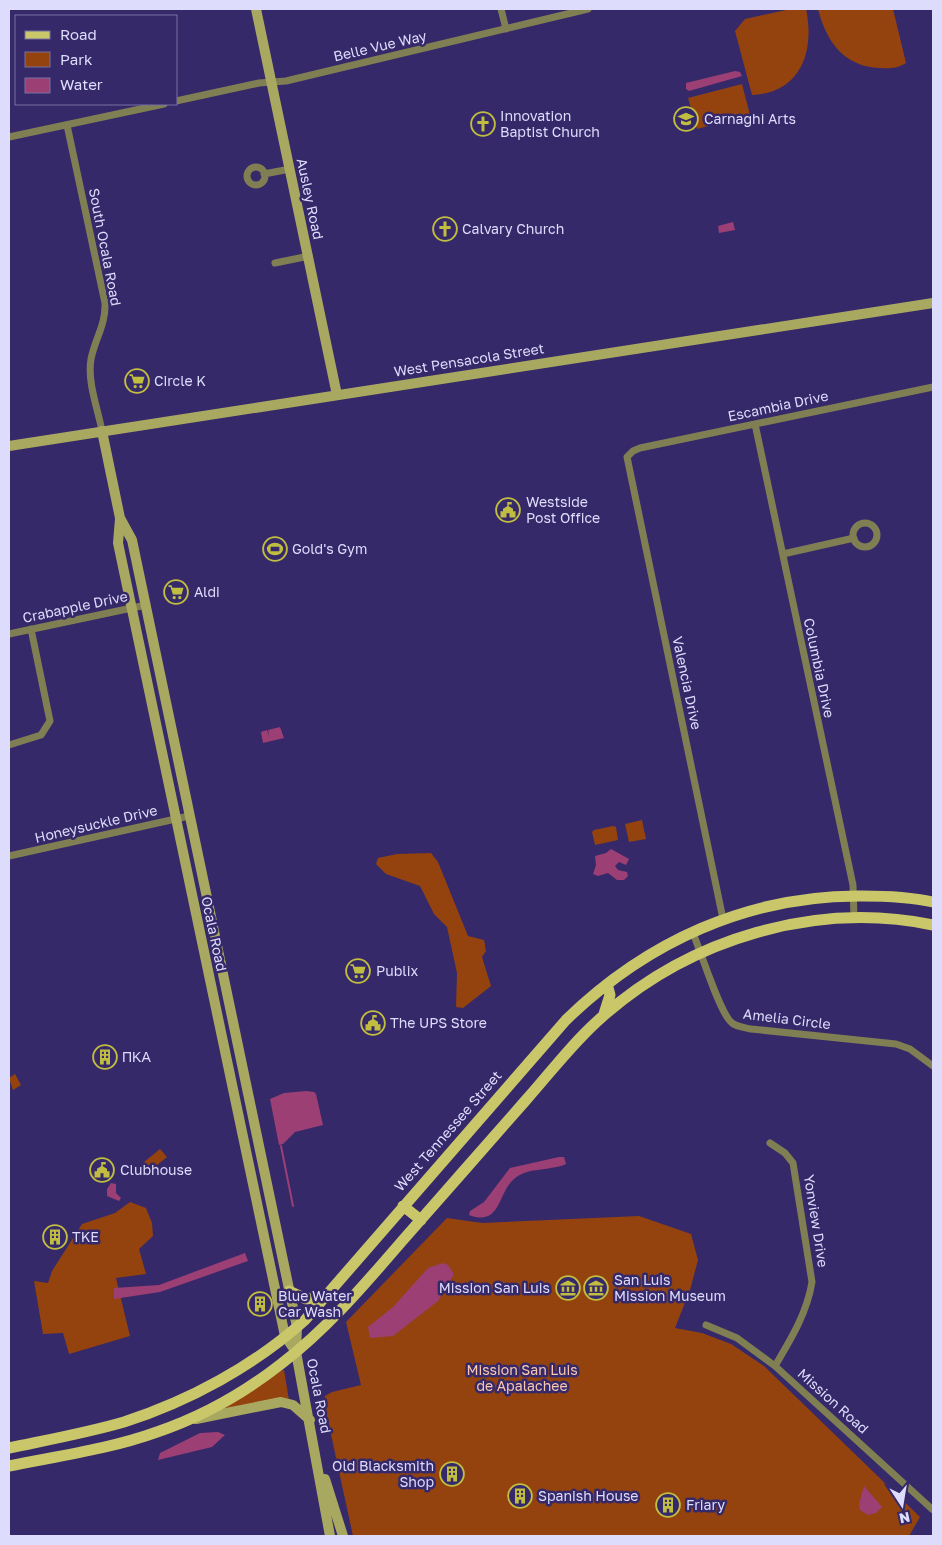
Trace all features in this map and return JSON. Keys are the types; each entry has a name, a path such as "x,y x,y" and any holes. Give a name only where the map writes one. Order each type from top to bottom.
{"main road":[{"name":"Ausley Road","path":"256,9 338,395"},
{"name":"West Pensacola Street","path":"9,446 933,303"},
{"name":"Ocala Road","path":"102,432 120,518 118,543 264,1238 285,1336 296,1352"},
{"name":"Ocala Road","path":"120,518 132,540 297,1327 296,1352 326,1499 330,1536"},
{"name":"West Tennessee Street","path":"9,1448 122,1422 159,1410 215,1382 297,1327 539,1051 588,998 648,955 692,931 723,919 783,902 825,896 882,896 933,902"},
{"path":"185,1422 243,1390 296,1352 346,1305 555,1066 603,1016 664,972 701,952 734,939 776,927 812,921 854,918 883,919 933,925"},
{"path":"603,1016 610,995 607,984"},
{"path":"539,1051 555,1066"},
{"path":"403,1206 421,1220"},
{"path":"289,1291 306,1299 325,1296"},
{"path":"9,1466 127,1441 185,1422 281,1402 294,1405 310,1420"},
{"path":"122,1422 127,1441"},
{"path":"60,1436 65,1454"},
{"name":"Ocala Road","path":"326,1499 343,1536"}],"street":[{"path":"501,9 506,29"},
{"name":"Belle Vue Way","path":"178,101 271,82 286,81 588,9"},
{"path":"9,137 159,105"},
{"name":"South Ocala Road","path":"67,125 105,303 104,323 94,348 90,366 102,432"},
{"path":"264,174 290,168"},
{"path":"275,263 309,256"},
{"name":"Escambia Drive","path":"629,454 640,448 933,387"},
{"name":"Columbia Drive","path":"755,424 801,649 842,829 853,896 854,918"},
{"name":"Valencia Drive","path":"629,454 627,466 723,919"},
{"path":"783,554 854,538"},
{"name":"Crabapple Drive","path":"9,634 146,604"},
{"path":"9,745 35,739 46,729 49,714 30,629"},
{"name":"Honeysuckle Drive","path":"9,856 189,816"},
{"name":"Amelia Circle","path":"692,931 723,1010 734,1024 751,1029 896,1044 910,1048 933,1066"},
{"name":"Yonview Drive","path":"770,1143 785,1153 793,1163 812,1282 809,1300 802,1316 775,1366"},
{"path":"264,1238 278,1237"},
{"name":"Mission Road","path":"706,1325 737,1338 775,1366 933,1510"}],"green space":[{"path":"791,9 806,9 808,40 806,54 801,67 793,78 782,87 752,95 735,31 745,19"},
{"path":"818,9 893,9 906,63 893,68 880,68 856,63 838,50 826,32"},
{"path":"742,84 750,115 697,129 688,98"},
{"path":"642,820 646,839 629,842 625,824"},
{"path":"613,826 616,827 618,840 595,845 592,832"},
{"path":"431,853 438,862 468,936 484,940 486,951 482,957 491,986 463,1008 456,1007 457,973 447,927 434,914 420,886 386,874 376,864 378,858 397,854"},
{"path":"15,1074 21,1085 13,1090 9,1078"},
{"path":"160,1149 167,1157 151,1170 144,1162"},
{"path":"130,1202 146,1208 152,1223 153,1236 139,1249 146,1274 116,1278 130,1336 69,1354 63,1333 43,1334 34,1281 48,1283 52,1271 82,1224 115,1213"},
{"name":"Mission San Luis de Apalachee","path":"639,1216 691,1234 698,1260 690,1290 675,1328 702,1333 731,1344 764,1366 920,1517 909,1536 353,1536 324,1402 325,1396 332,1392 361,1385 346,1322 447,1218 482,1223"},
{"path":"284,1370 289,1400 223,1409 280,1371"}],"water":[{"path":"735,71 740,72 742,76 689,91 686,89 686,83"},
{"path":"733,222 735,230 719,233 718,226"},
{"path":"280,727 284,738 263,743 261,732 267,730 269,736 268,730"},
{"path":"611,849 629,859 626,865 619,862 615,866 618,870 627,872 628,876 624,880 617,880 608,873 598,876 593,874 596,865 595,856 606,853"},
{"path":"306,1091 316,1094 323,1125 295,1132 283,1144 279,1145 270,1099 284,1093"},
{"path":"564,1157 566,1164 532,1171 519,1175 514,1179 508,1185 493,1213 487,1217 479,1218 469,1215 470,1211 484,1202 510,1168"},
{"path":"111,1183 116,1184 116,1193 121,1198 119,1201 107,1196 107,1189"},
{"path":"245,1253 248,1261 160,1292 114,1299 114,1288 159,1285"},
{"path":"443,1263 448,1265 454,1274 438,1301 393,1336 370,1338 368,1327 393,1307 428,1268"},
{"path":"218,1432 225,1435 212,1447 158,1460 160,1453 200,1433"},
{"path":"864,1486 882,1507 876,1513 868,1515 860,1510 859,1504"}],"waterway":[{"path":"281,1146 293,1206"}],"place":[{"name":"Carnaghi Arts","path":"686,119"},
{"name":"Innovation Baptist Church","path":"483,124"},
{"name":"Calvary Church","path":"445,229"},
{"name":"Circle K","path":"137,381"},
{"name":"Westside Post Office","path":"508,510"},
{"name":"Gold's Gym","path":"275,549"},
{"name":"Aldi","path":"176,592"},
{"name":"Publix","path":"358,971"},
{"name":"The UPS Store","path":"373,1023"},
{"name":"ΠΚΑ","path":"105,1057"},
{"name":"Clubhouse","path":"102,1170"},
{"name":"TKE","path":"55,1237"},
{"name":"Mission San Luis","path":"568,1288"},
{"name":"San Luis Mission Museum","path":"596,1288"},
{"name":"Blue Water Car Wash","path":"260,1304"},
{"name":"Old Blacksmith Shop","path":"452,1474"},
{"name":"Spanish House","path":"520,1496"},
{"name":"Friary","path":"668,1505"}]}
